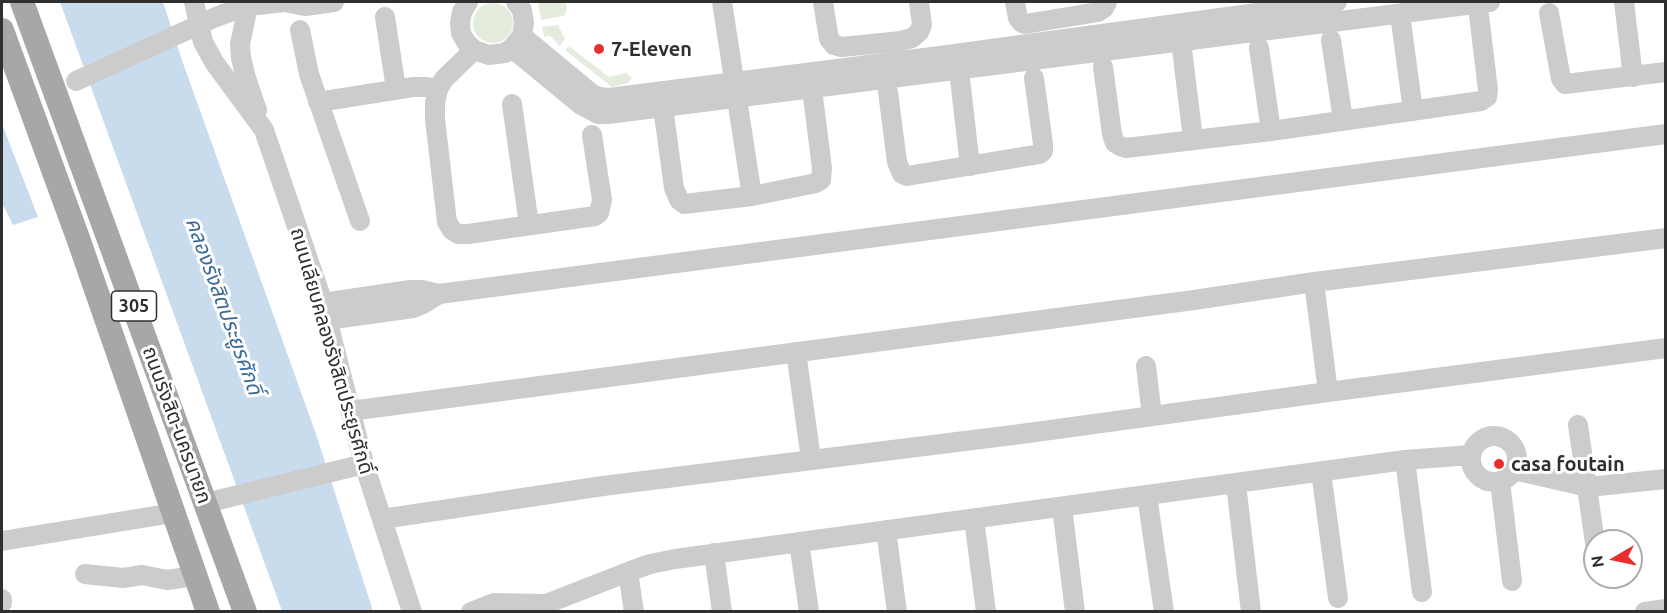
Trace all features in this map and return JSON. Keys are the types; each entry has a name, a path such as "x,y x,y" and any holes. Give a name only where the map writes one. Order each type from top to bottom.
{"main road":[{"name":"ถนนรังสิต-นครนายก","path":"22,2 66,85 244,612"},
{"name":"ถนนรังสิต-นครนายก","path":"2,34 78,238 208,612"}],"street":[{"name":"ถนนเลียบคลองรังสิตประยูรศักดิ์","path":"194,2 203,42 214,62 264,130 325,311 350,411 356,466 382,519 412,612"},
{"path":"66,85 245,4 285,2 305,6 334,2"},
{"path":"459,5 461,33 466,42 481,54 497,55 517,42 524,23 522,10 516,2"},
{"path":"722,2 752,196"},
{"path":"823,2 829,39 834,45 842,47 912,38 919,32 922,25 919,2"},
{"path":"1015,2 1018,18 1025,24 1098,12 1107,2"},
{"path":"517,42 581,105 598,114 620,113 940,57 1337,2"},
{"path":"1624,2 1633,77"},
{"path":"245,4 246,16 240,44 241,58 264,130"},
{"path":"517,42 600,97 621,97 812,89 1181,41 1216,19 1400,14 1485,8 1488,90 1487,97 1481,101 1271,131 1126,148 1120,147 1112,134 1103,67"},
{"path":"1549,13 1561,79 1564,84 1665,72"},
{"path":"1400,14 1413,111"},
{"path":"385,17 396,89"},
{"path":"1138,29 1181,41"},
{"path":"300,30 309,74 360,221"},
{"path":"1331,40 1343,120"},
{"path":"1181,41 1193,139"},
{"path":"1258,48 1271,131"},
{"path":"474,50 444,79 438,89 435,103 447,222 452,230 458,234 468,234 595,216 599,213 602,200 592,135"},
{"path":"959,70 970,166"},
{"path":"888,92 897,162 902,174 907,176 1040,154 1043,151 1043,144 1034,78"},
{"path":"318,102 396,89 427,87 438,89"},
{"path":"663,107 674,188 679,200 684,204 752,196 821,180 822,168 812,89"},
{"path":"512,104 529,225"},
{"path":"325,311 413,308 439,294 1665,134"},
{"path":"350,411 1194,300 1314,282 1665,238"},
{"path":"1314,282 1328,392"},
{"path":"382,519 603,486 1021,434 1665,348"},
{"path":"796,352 812,459"},
{"path":"1146,366 1152,416"},
{"path":"1578,425 1593,529"},
{"path":"1512,581 1507,476 1516,454 1513,447 1501,438 1494,436 1479,442 1471,455 1471,462 1478,476 1492,482 1507,476 1588,488 1665,479"},
{"path":"471,612 494,603 542,609 650,564 714,553 1405,460 1471,455"},
{"path":"1405,460 1422,592"},
{"path":"206,503 356,466"},
{"path":"1321,472 1338,598"},
{"path":"1236,484 1251,612"},
{"path":"1147,496 1164,612"},
{"path":"1062,507 1075,612"},
{"path":"2,541 173,513"},
{"path":"974,519 986,612"},
{"path":"886,530 897,612"},
{"path":"799,542 809,612"},
{"path":"714,553 722,612"},
{"path":"628,572 634,612"},
{"path":"85,574 123,578 142,576 167,580 195,576"},
{"path":"1645,612 1665,609"}],"green space":[{"path":"538,2 566,2 567,10 564,16 541,20"},
{"path":"493,3 501,4 507,9 512,15 512,31 507,37 501,42 493,43 485,42 479,37 474,31 473,23 474,15 479,9 485,4"},
{"path":"558,25 565,39 560,46 550,36 544,37 542,27"},
{"path":"570,47 609,77 626,73 632,78 628,83 612,87 566,51 566,48"}],"water":[{"name":"คลองรังสิตประยูรศักดิ์","path":"60,2 163,2 316,434 373,611 282,611"},
{"path":"2,124 38,217 13,225 2,203"}],"place":[{"name":"7-Eleven","path":"599,49"},
{"name":"casa foutain","path":"1499,464"}]}
